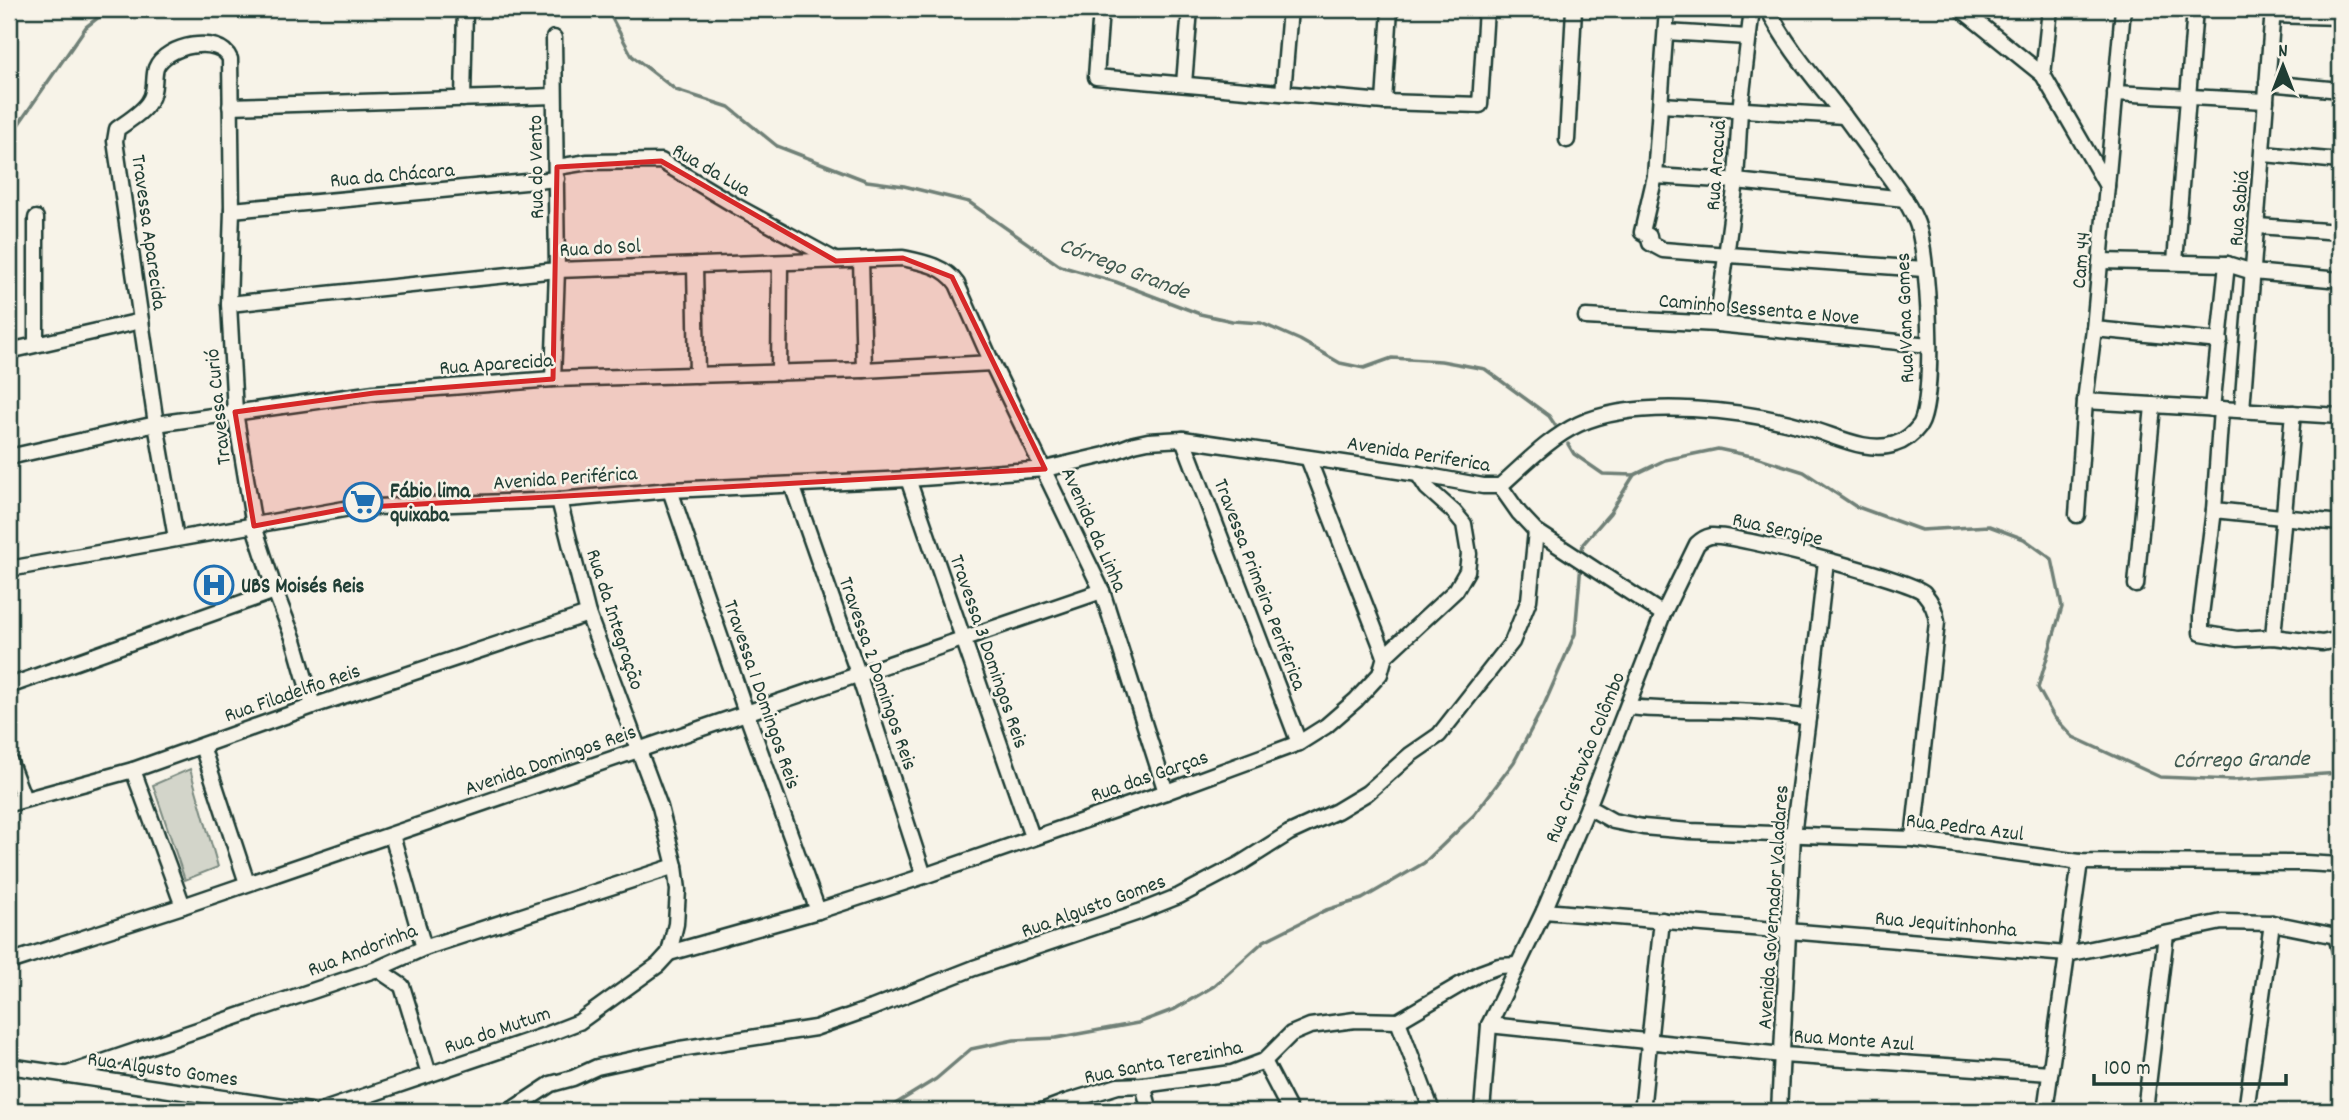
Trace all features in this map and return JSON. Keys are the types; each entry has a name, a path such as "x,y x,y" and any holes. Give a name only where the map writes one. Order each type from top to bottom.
{"street":[{"path":"463,99 466,9"},
{"path":"1101,9 1096,77 1384,102 1480,105 1486,9"},
{"path":"1184,84 1190,9"},
{"path":"1283,93 1290,9"},
{"path":"1384,102 1390,9"},
{"path":"1567,140 1574,9"},
{"path":"1667,9 1654,176 1642,232 1649,236 1650,243 1662,250 1924,269"},
{"name":"Rua Aracuã","path":"1717,324 1728,255 1740,110 1752,9"},
{"name":"Rua Vana Gomes","path":"1768,9 1815,81 1905,199 1917,224 1924,248 1930,374 1927,404 1920,424 1910,436 1894,444 1875,446 1849,441"},
{"path":"1961,9 1976,15 2043,75 2108,186"},
{"path":"2043,75 2050,9"},
{"name":"Cam 44","path":"2077,514 2085,401 2101,261 2123,9"},
{"path":"2175,262 2195,9"},
{"path":"2273,12 2340,17"},
{"name":"Rua Sabiá","path":"2242,410 2273,12"},
{"path":"1666,32 1748,37"},
{"name":"Rua do Vento","path":"553,379 557,270 554,38"},
{"name":"Travessa Aparecida","path":"176,538 141,321 116,141 117,129 151,100 156,67 177,50 203,44 218,46 228,55 230,99"},
{"path":"2267,83 2340,90"},
{"path":"2115,93 2266,101"},
{"path":"230,99 463,99 554,96"},
{"name":"Travessa Curió","path":"230,99 232,210 229,304 235,412 254,526 294,640 313,706"},
{"path":"1661,105 1844,116"},
{"path":"2263,154 2340,161"},
{"name":"Rua da Lua","path":"557,173 588,162 661,161 836,261"},
{"name":"Rua da Chácara","path":"232,210 557,173"},
{"path":"1654,176 1736,181 1905,199"},
{"path":"36,218 36,344"},
{"path":"2258,226 2340,232"},
{"name":"Rua do Sol","path":"229,304 557,270 903,258 928,263 952,277 961,292"},
{"path":"861,260 864,370"},
{"path":"2101,261 2227,264 2253,272 2340,280"},
{"path":"779,373 780,263"},
{"path":"2227,264 2220,341 2214,510 2201,632 2237,639 2273,638 2322,643 2340,639"},
{"path":"695,265 697,375"},
{"name":"Avenida da Linha","path":"961,292 992,363 1102,591 1166,792"},
{"name":"Caminho Sessenta e Nove","path":"1586,317 1717,324 1929,345"},
{"path":"9,351 141,321"},
{"path":"2094,329 2220,341"},
{"name":"Rua Aparecida","path":"9,457 156,424 374,393 553,379 864,370 992,363"},
{"path":"2085,401 2340,416"},
{"path":"2136,585 2153,406"},
{"name":"Avenida Periferica","path":"1045,469 1105,455 1148,441 1183,439 1483,486 1500,486 1556,438 1579,424 1633,411 1706,409 1743,414 1806,427 1849,441"},
{"path":"2273,638 2294,413"},
{"name":"Travessa Primeira Periferica","path":"1183,439 1299,743"},
{"path":"1308,458 1385,656"},
{"name":"Avenida Periférica","path":"9,569 350,508 559,500 670,490 908,479 1045,469"},
{"name":"Rua das Garças","path":"669,953 818,911 924,876 1299,743 1326,726 1380,674 1385,656 1456,590 1467,571 1464,524 1427,488 1418,474"},
{"name":"Travessa 3 Domingos Reis","path":"908,479 1032,837"},
{"name":"Travessa 2 Domingos Reis","path":"792,485 859,676 924,876"},
{"path":"1500,486 1536,531 1663,614"},
{"name":"Travessa 1 Domingos Reis","path":"670,490 818,911"},
{"name":"Rua da Integração","path":"559,500 588,614 660,807 675,866 676,924 669,953"},
{"path":"2214,510 2340,523"},
{"name":"Rua Algusto Gomes","path":"510,1111 551,1084 597,1068 680,1049 815,1028 873,1009 974,968 1127,917 1179,896 1240,864 1289,833 1337,811 1367,793 1410,755 1439,735 1512,642 1529,600 1536,531"},
{"name":"Rua Sergipe","path":"1663,614 1698,544 1712,536 1751,541 1895,579 1924,593 1936,614 1937,622 1913,839"},
{"name":"Avenida Governador Valadares","path":"1779,1111 1793,835 1826,561"},
{"name":"Avenida Domingos Reis","path":"9,962 183,906 747,715 1102,591"},
{"path":"9,686 275,592"},
{"name":"Rua Filadelfio Reis","path":"9,804 133,770 313,706 588,614"},
{"name":"Rua Cristovão Colômbo","path":"1482,1111 1489,1025 1544,911 1588,807 1663,614"},
{"path":"1628,706 1762,712 1808,719"},
{"path":"202,746 247,883"},
{"path":"9,760 24,799"},
{"path":"133,770 183,906"},
{"name":"Rua Pedra Azul","path":"1588,807 1613,821 1643,827 1913,839 2080,862 2340,865"},
{"path":"392,835 424,948"},
{"path":"2045,1111 2080,862"},
{"name":"Rua Andorinha","path":"65,1075 377,969 424,948 675,866"},
{"name":"Rua Jequitinhonha","path":"1544,911 2067,954 2222,922 2272,923 2338,935"},
{"path":"1642,1111 1662,920"},
{"path":"2246,1111 2272,923"},
{"path":"2145,1111 2166,934"},
{"path":"2338,935 2340,951"},
{"name":"Rua do Mutum","path":"321,1111 579,1022 658,965 669,953"},
{"path":"1432,1111 1398,1021 1480,973 1499,966 1517,965"},
{"path":"377,969 402,986 429,1074"},
{"name":"Rua Santa Terezinha","path":"1042,1111 1118,1086 1231,1073 1264,1061 1291,1034 1310,1026 1355,1020 1398,1021"},
{"name":"Rua Monte Azul","path":"1489,1025 1783,1055 2050,1073"},
{"path":"1264,1061 1290,1111"},
{"name":"Rua Algusto Gomes","path":"9,1066 310,1111"},
{"path":"1143,1085 1150,1111"}],"highlighted area":[{"path":"661,161 836,261 903,258 952,277 1045,469 350,508 254,526 235,412 374,393 553,379 557,167"}],"shaded area":[{"path":"190,769 218,867 185,880 153,785"}],"waterway":[{"name":"Córrego Grande","path":"9,138 86,27 109,9"},
{"name":"Córrego Grande","path":"607,9 632,56 676,90 729,107 777,146 867,181 904,186 969,202 1060,266 1116,282 1200,314 1232,321 1261,323 1300,340 1340,363 1364,368 1392,358 1441,361 1485,369 1549,416 1555,425"},
{"name":"Córrego Grande","path":"1568,444 1574,454 1603,474 1634,475 1665,460 1718,449 1804,472 1855,506 1921,530 1989,526 2024,539 2052,559 2062,607 2038,688 2054,717 2073,737 2160,777 2233,780 2340,773"},
{"path":"1581,556 1583,544 1610,513 1634,475"},
{"path":"874,1111 892,1106 936,1079 971,1049 1014,1040 1056,1038 1138,1023 1175,1009 1214,986 1264,941 1326,910 1362,899 1424,863 1474,815 1514,762 1544,705 1575,634 1581,564"}],"place":[{"name":"Fábio lima quixaba","path":"363,502"},
{"name":"UBS Moisés Reis","path":"214,585"}]}
